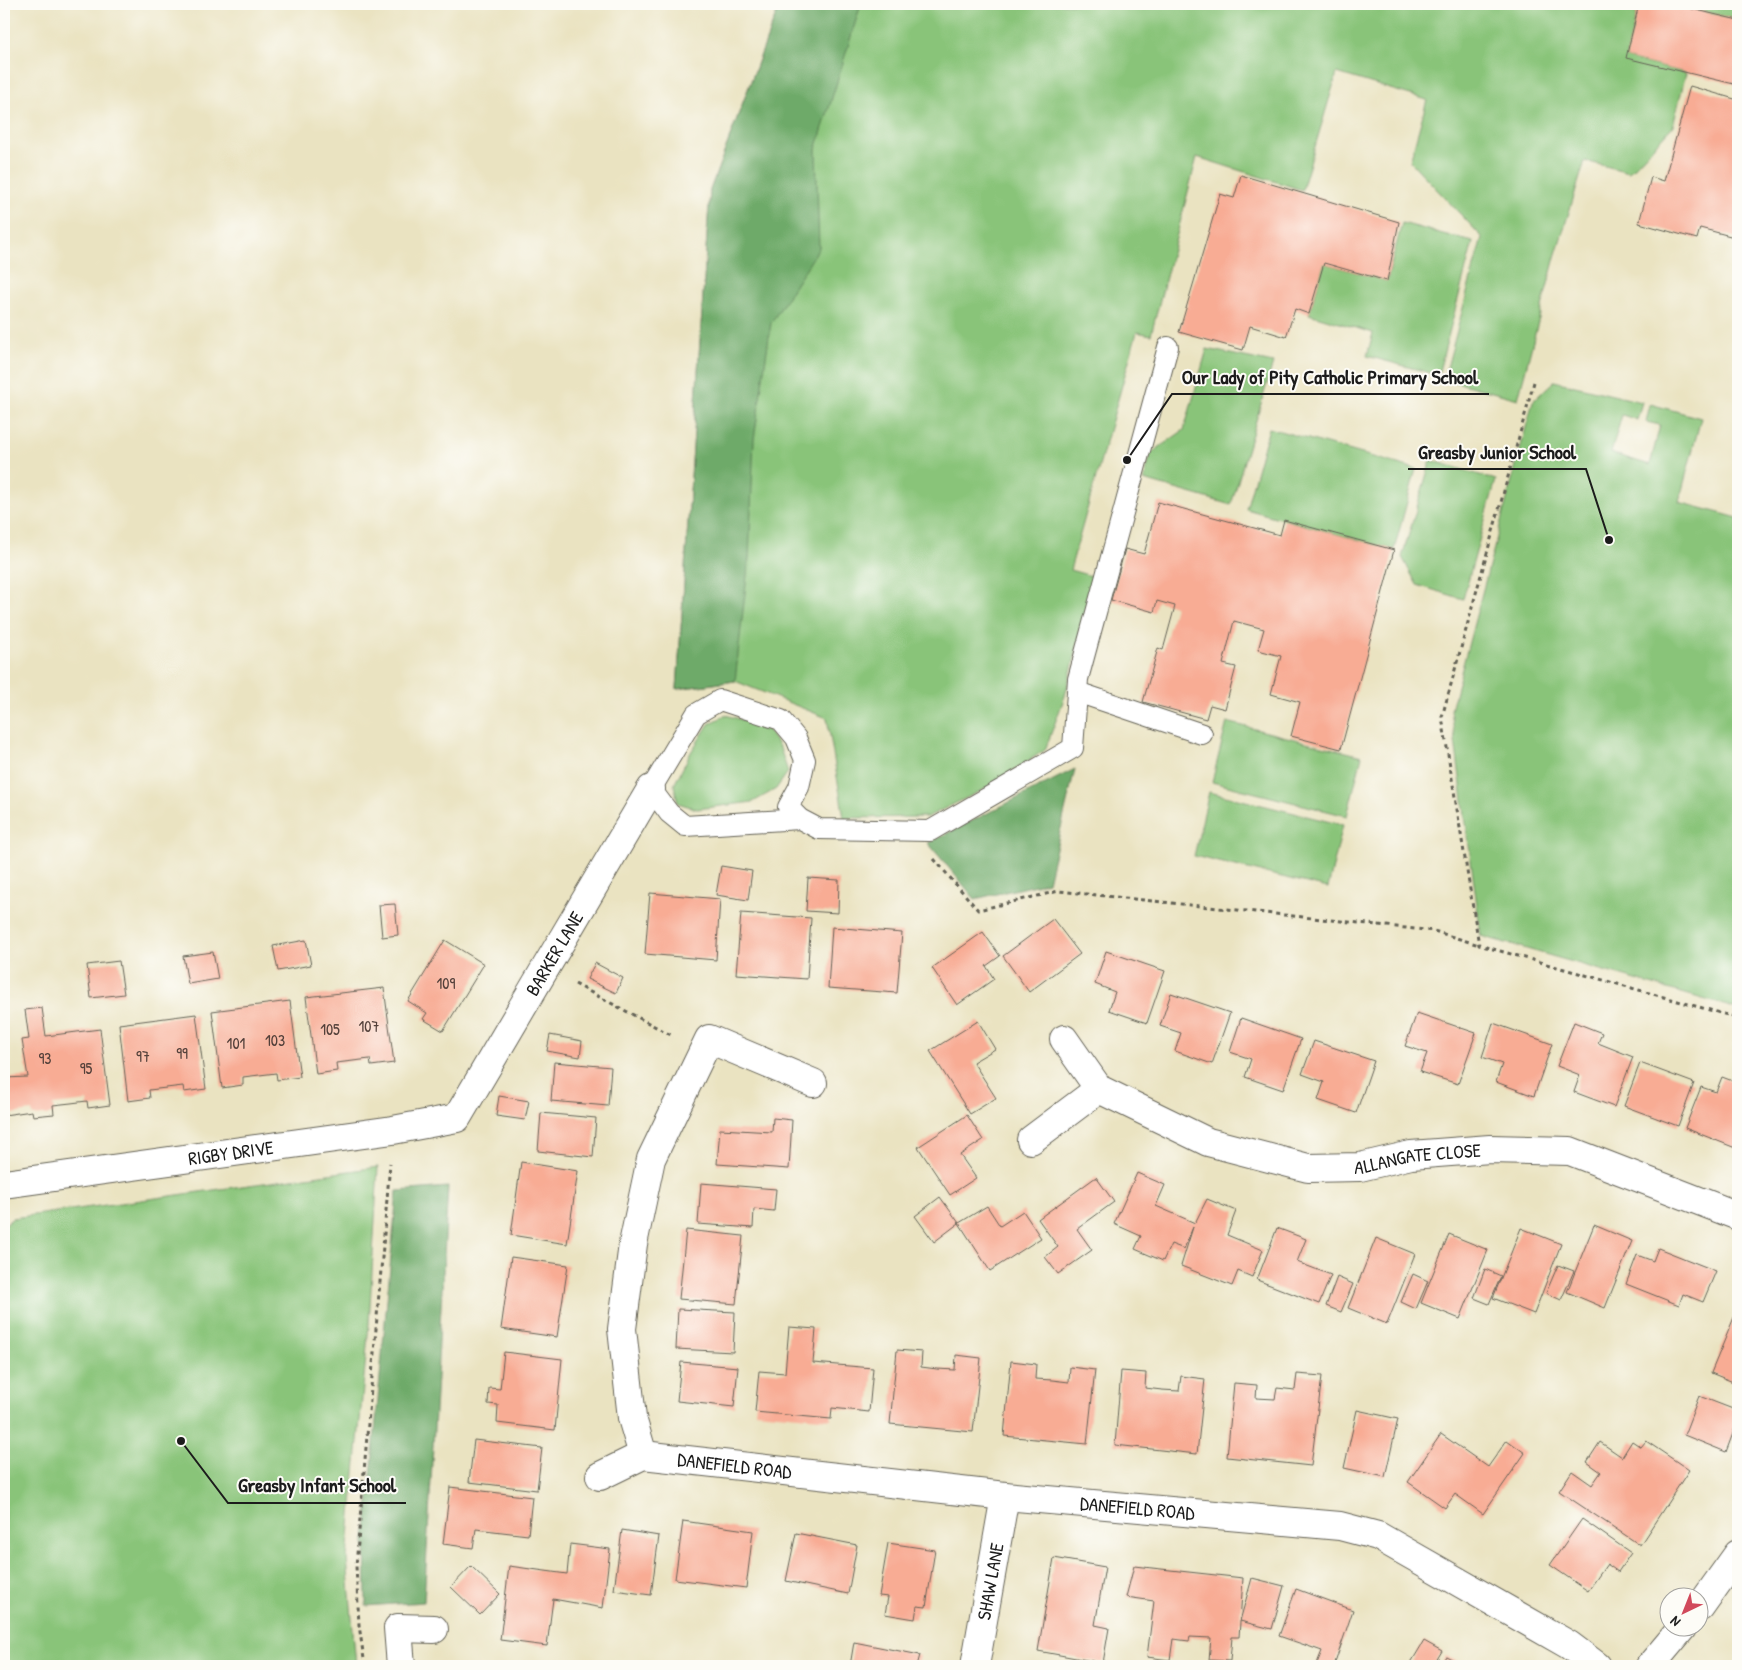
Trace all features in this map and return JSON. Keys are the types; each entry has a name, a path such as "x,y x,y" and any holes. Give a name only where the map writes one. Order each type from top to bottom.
{"street":[{"name":"BARKER LANE","path":"457,1118 651,789"},
{"path":"600,1476 643,1454 632,1418 622,1329 633,1244 651,1159 709,1039 813,1083"},
{"path":"1031,1140 1099,1090 1064,1039"},
{"name":"ALLANGATE CLOSE","path":"1099,1090 1208,1142 1308,1168 1360,1167 1411,1155 1480,1150 1570,1151 1738,1216"},
{"name":"RIGBY DRIVE","path":"4,1184 393,1130 457,1118"},
{"name":"DANEFIELD ROAD","path":"643,1454 1005,1496 1340,1526 1378,1536 1569,1645 1597,1666"},
{"name":"SHAW LANE","path":"976,1666 1005,1496"},
{"path":"1710,1593 1738,1554"},
{"path":"401,1666 398,1628 434,1630"},
{"path":"1650,1666 1674,1638"}],"lane":[{"path":"800,819 686,826 669,813 651,789 696,714 720,700 781,720 796,738 805,760 799,787 788,807 800,819 819,829 930,831 1073,748 1078,679 1168,347"},
{"path":"1077,692 1202,734"}],"path":[{"path":"1479,944 1442,717 1534,382"},
{"path":"906,830 928,852 978,910 1059,891 1434,931 1738,1018"},
{"path":"546,968 703,1052"},
{"path":"365,1666 359,1625 356,1566 393,1130"}],"green space":[{"path":"780,4 1639,4 1626,58 1686,73 1673,126 1629,172 1585,161 1555,257 1518,399 1444,379 1482,237 1410,161 1427,100 1337,73 1302,190 1197,157 1151,335 1137,332 1070,570 1095,577 1065,696 1045,750 981,791 927,817 844,818 827,718 735,681 677,689 710,190"},
{"path":"780,4 861,4 816,150 819,248 771,323 754,439 749,558 735,681 677,689 710,190"},
{"path":"1672,4 1738,4 1738,20"},
{"path":"1402,223 1473,242 1438,375 1367,356 1373,333 1309,314 1324,263 1387,281"},
{"path":"1207,349 1273,363 1231,505 1144,480 1151,453 1184,430"},
{"path":"1554,381 1642,402 1637,420 1622,415 1611,453 1650,465 1660,425 1646,422 1650,404 1701,418 1679,502 1738,518 1738,1009 1481,936 1451,710 1533,401"},
{"path":"1269,428 1416,469 1394,550 1246,509"},
{"path":"1431,460 1496,480 1463,599 1417,585 1402,557"},
{"path":"726,715 766,727 780,748 788,772 776,789 753,802 697,809 678,803 674,785 691,752 709,724"},
{"path":"1227,722 1362,756 1347,816 1212,782"},
{"path":"1075,769 1048,882 975,899 928,843"},
{"path":"1209,792 1343,825 1328,888 1194,856"},
{"path":"378,1167 369,1324 347,1558 356,1666 4,1666 4,1225 13,1218"},
{"path":"448,1187 424,1602 366,1606 365,1540 397,1191"}],"building":[{"path":"1639,4 1672,4 1738,20 1738,85 1626,58"},
{"path":"1690,86 1738,100 1738,238 1700,228 1697,239 1639,223 1651,177 1664,181"},
{"path":"1241,175 1399,222 1387,281 1324,263 1309,314 1295,309 1286,337 1250,326 1243,350 1179,332 1220,194 1234,198"},
{"path":"1158,502 1280,535 1284,520 1394,550 1341,749 1291,736 1300,702 1271,694 1281,656 1258,650 1264,629 1234,621 1223,664 1236,667 1225,709 1210,705 1206,719 1143,702 1158,648 1163,650 1175,606 1157,601 1154,612 1111,600 1125,549 1144,554"},
{"path":"721,866 752,871 748,900 716,895"},
{"path":"808,878 839,880 838,913 806,911"},
{"path":"650,893 720,899 716,960 645,954"},
{"path":"395,904 398,935 382,937 379,905"},
{"path":"741,913 811,918 807,979 736,974"},
{"path":"1053,919 1080,954 1029,992 1003,956"},
{"path":"832,927 902,933 897,993 828,988"},
{"path":"983,932 1000,956 986,966 994,979 957,1005 932,968"},
{"path":"306,940 311,965 278,971 273,946"},
{"path":"445,940 484,964 443,1031 423,1019 427,1013 408,1001"},
{"path":"1106,951 1165,971 1147,1023 1109,1010 1115,992 1095,984"},
{"path":"213,952 218,979 188,984 183,956"},
{"path":"119,961 124,994 91,998 87,965"},
{"path":"595,963 623,978 616,993 587,979"},
{"path":"384,988 394,1063 371,1066 370,1059 336,1063 337,1071 316,1074 306,997"},
{"path":"1171,993 1230,1013 1212,1064 1175,1051 1181,1033 1160,1026"},
{"path":"290,1001 300,1077 277,1080 276,1073 243,1077 243,1085 222,1088 212,1011"},
{"path":"42,1008 46,1036 100,1029 110,1105 88,1108 87,1101 53,1105 54,1114 33,1116 32,1111 4,1115 4,1078 28,1077 22,1040 29,1039 25,1010"},
{"path":"1417,1013 1476,1033 1458,1084 1420,1072 1427,1053 1405,1046"},
{"path":"196,1014 206,1089 184,1092 183,1086 149,1090 150,1098 128,1101 119,1024"},
{"path":"1241,1018 1301,1039 1283,1090 1245,1077 1251,1059 1230,1052"},
{"path":"978,1021 995,1049 973,1062 996,1098 970,1114 930,1051"},
{"path":"1574,1022 1602,1033 1598,1043 1633,1057 1614,1107 1574,1092 1580,1075 1557,1066"},
{"path":"1493,1023 1552,1044 1534,1096 1496,1082 1502,1064 1482,1057"},
{"path":"550,1035 582,1041 580,1057 547,1051"},
{"path":"1314,1041 1374,1061 1356,1113 1318,1100 1324,1082 1302,1074"},
{"path":"554,1062 611,1067 608,1106 551,1101"},
{"path":"1640,1063 1694,1083 1678,1126 1624,1106"},
{"path":"1722,1077 1738,1083 1738,1149 1685,1128 1701,1087 1716,1092"},
{"path":"499,1096 529,1101 525,1120 496,1116"},
{"path":"541,1113 596,1118 593,1157 538,1151"},
{"path":"967,1115 983,1140 960,1155 976,1178 950,1195 918,1147"},
{"path":"773,1118 792,1120 789,1169 717,1164 720,1129 772,1132"},
{"path":"521,1162 578,1171 567,1244 511,1235"},
{"path":"1137,1173 1165,1185 1156,1206 1195,1223 1207,1199 1236,1211 1227,1235 1263,1250 1252,1277 1238,1271 1232,1286 1181,1266 1193,1227 1184,1249 1171,1244 1163,1261 1135,1249 1141,1236 1114,1224"},
{"path":"1096,1177 1114,1202 1077,1229 1092,1250 1058,1274 1045,1257 1058,1247 1038,1219"},
{"path":"701,1183 776,1189 774,1211 754,1209 753,1228 698,1224"},
{"path":"940,1197 959,1223 934,1242 915,1216"},
{"path":"987,1206 1000,1226 1023,1211 1041,1238 990,1271 959,1223"},
{"path":"1594,1225 1632,1241 1605,1308 1567,1292"},
{"path":"1277,1228 1306,1239 1297,1262 1331,1275 1319,1304 1257,1280"},
{"path":"1521,1228 1561,1244 1534,1314 1493,1298"},
{"path":"686,1230 743,1236 736,1304 679,1299"},
{"path":"1449,1234 1488,1250 1460,1319 1421,1303"},
{"path":"1376,1238 1415,1254 1387,1324 1348,1308"},
{"path":"1658,1248 1716,1271 1703,1302 1683,1294 1679,1305 1626,1284 1637,1255 1653,1261"},
{"path":"511,1257 568,1265 557,1337 501,1329"},
{"path":"1558,1265 1574,1271 1561,1300 1546,1293"},
{"path":"1485,1269 1501,1276 1489,1304 1474,1298"},
{"path":"1413,1274 1428,1281 1416,1309 1401,1302"},
{"path":"1337,1277 1353,1284 1341,1312 1326,1306"},
{"path":"678,1309 735,1312 733,1352 676,1349"},
{"path":"1735,1315 1738,1317 1738,1384 1711,1373"},
{"path":"789,1327 816,1329 813,1363 873,1368 869,1412 832,1408 831,1419 755,1412 759,1371 785,1373"},
{"path":"897,1350 922,1352 921,1367 937,1369 955,1370 956,1355 981,1358 973,1432 890,1424"},
{"path":"504,1352 562,1359 555,1430 497,1423 498,1405 488,1404 489,1388 500,1389"},
{"path":"1011,1361 1036,1364 1035,1379 1069,1382 1070,1367 1095,1370 1087,1444 1004,1436"},
{"path":"681,1362 738,1367 734,1407 677,1401"},
{"path":"1121,1371 1146,1373 1145,1388 1162,1390 1179,1391 1181,1376 1205,1379 1197,1454 1115,1445"},
{"path":"1297,1374 1322,1376 1311,1466 1227,1457 1234,1383 1257,1385 1256,1398 1275,1399 1277,1388 1295,1390"},
{"path":"1699,1396 1738,1411 1738,1420 1726,1452 1684,1435"},
{"path":"1357,1410 1398,1419 1385,1477 1344,1468"},
{"path":"1441,1434 1488,1467 1507,1440 1525,1453 1483,1514 1455,1494 1445,1508 1408,1482"},
{"path":"474,1440 542,1448 537,1490 469,1482"},
{"path":"1632,1441 1641,1447 1646,1441 1689,1470 1640,1545 1559,1491 1572,1471 1592,1485 1601,1472 1587,1462 1600,1442 1622,1457"},
{"path":"450,1487 532,1497 528,1535 476,1529 473,1548 443,1544"},
{"path":"1582,1519 1631,1553 1618,1572 1607,1564 1588,1591 1550,1565"},
{"path":"683,1521 753,1531 746,1588 675,1579"},
{"path":"622,1530 659,1536 651,1595 614,1590"},
{"path":"796,1533 857,1545 848,1594 786,1581"},
{"path":"888,1543 935,1550 926,1607 917,1606 915,1619 885,1614 888,1597 879,1596"},
{"path":"570,1544 610,1549 603,1608 553,1599 547,1646 500,1640 509,1566 567,1574"},
{"path":"1054,1558 1105,1567 1095,1625 1109,1628 1103,1663 1038,1651"},
{"path":"471,1566 500,1594 480,1615 451,1587"},
{"path":"1134,1566 1243,1578 1239,1637 1232,1637 1230,1661 1209,1660 1211,1638 1190,1637 1189,1641 1173,1639 1170,1660 1147,1657 1154,1601 1126,1597"},
{"path":"1252,1578 1284,1586 1272,1629 1240,1621"},
{"path":"1296,1589 1353,1610 1334,1666 1316,1666 1322,1651 1279,1636"},
{"path":"1424,1641 1442,1651 1433,1666 1409,1666"},
{"path":"854,1642 920,1655 917,1666 850,1666"},
{"path":"1446,1656 1465,1666 1440,1666"}],"place":[{"name":"Our Lady of Pity Catholic Primary School","path":"1127,460"},
{"name":"Greasby Junior School","path":"1609,540"},
{"name":"Greasby Infant School","path":"181,1441"}]}
